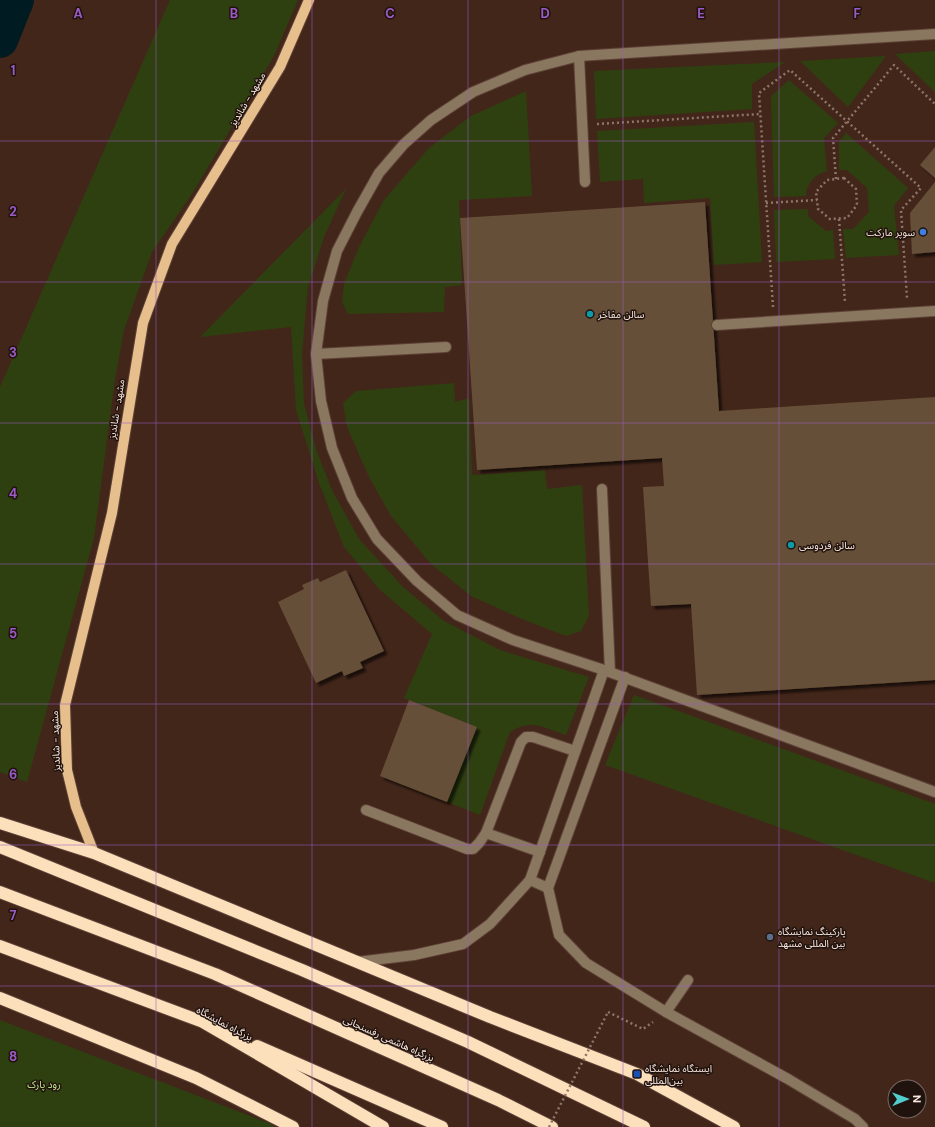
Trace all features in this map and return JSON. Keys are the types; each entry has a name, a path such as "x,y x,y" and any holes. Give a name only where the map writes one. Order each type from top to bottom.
{"highway":[{"path":"0,823 94,853 490,1017 637,1074 734,1127"},
{"path":"0,847 302,970 432,1026 644,1127"},
{"name":"بزرگراه هاشمی رفسنجانی","path":"0,892 215,974 498,1100 550,1127"},
{"name":"بزرگراه نمایشگاه","path":"0,946 203,1022 383,1127"},
{"path":"0,998 196,1078 293,1127"},
{"path":"203,1022 442,1127"}],"main road":[{"name":"مشهد - شاندیز","path":"94,853 76,807 67,770 65,705 112,513 143,323 172,244 280,67 309,0"}],"street":[{"path":"935,34 579,56 525,70 473,92 431,120 404,144 379,173 337,250 323,301 316,354 321,401 332,448 352,498 377,539 417,581 457,615 513,640 607,671 935,792"},
{"path":"579,56 585,182"},
{"path":"717,325 935,311"},
{"path":"316,354 446,347"},
{"path":"357,962 414,955 463,944 490,924 530,880 575,750 607,671 602,489"},
{"path":"625,678 548,888 559,935 586,963 666,1012 788,1079 855,1119 863,1127"},
{"path":"366,810 467,849 473,849 486,833 521,742 526,737 533,736 575,750"},
{"path":"486,833 540,852"},
{"path":"530,880 548,888"},
{"path":"666,1012 688,980"}],"path":[{"path":"836,179 833,138 894,65 935,104"},
{"path":"773,322 759,93 790,70 921,188 901,210 908,313"},
{"path":"582,125 760,114"},
{"path":"844,178 856,189 857,206 847,218 830,219 818,209 816,192 827,180 836,179 844,178"},
{"path":"766,203 817,200"},
{"path":"839,219 846,317"},
{"path":"550,1127 608,1012 643,1029"}],"green space":[{"path":"170,0 298,0 274,56 192,194 152,252 124,330 115,379 94,538 27,782 0,772 0,387"},
{"path":"935,51 935,92 895,54"},
{"path":"886,56 848,107 800,61"},
{"path":"785,62 752,84 752,109 596,119 594,71"},
{"path":"789,80 838,123 824,138 827,171 819,174 812,180 806,192 806,196 774,197 771,96"},
{"path":"526,91 532,196 459,200 462,285 445,287 444,312 348,314 342,302 344,284 358,249 384,200 429,148 471,116"},
{"path":"754,122 762,262 714,265 710,198 644,203 643,179 600,182 597,131"},
{"path":"846,133 908,188 894,206 899,255 846,258 843,229 853,229 869,212 867,188 847,170 839,170 839,142"},
{"path":"346,189 324,237 308,287 302,353 304,404 317,452 332,490 359,539 403,587 444,621 500,650 589,677 566,735 544,727 532,725 518,728 510,732 480,815 447,802 477,727 404,698 432,634 379,589 344,547 319,483 296,410 291,327 200,337"},
{"path":"808,209 808,216 826,231 833,230 835,259 776,262 774,210"},
{"path":"454,383 455,402 469,398 472,475 545,470 547,489 582,485 589,616 581,631 566,636 522,619 471,596 431,564 391,516 369,477 347,427 343,403 356,391"},
{"path":"634,695 935,804 935,883 605,765"},
{"name":"رود پارک","path":"0,1020 271,1124 275,1127 0,1127"}],"building":[{"path":"935,147 935,178 920,165"},
{"name":"سوپر مارکت","path":"935,182 935,252 912,254 910,213"},
{"path":"705,202 719,411 935,397 935,680 697,695 691,604 651,606 643,487 664,486 662,458 477,470 460,218"},
{"path":"346,570 384,651 360,662 363,668 344,676 342,671 316,683 278,602 304,589 302,585 318,578 320,582"},
{"path":"409,700 477,727 447,802 380,776"}],"waterway":[{"path":"0,40 16,0"}],"place":[{"name":"سوپر مارکت","path":"923,232"},
{"name":"سالن مفاخر","path":"590,314"},
{"name":"سالن فردوسی","path":"791,545"},
{"name":"پارکینگ نمایشگاه بین المللی مشهد","path":"770,937"},
{"name":"ایستگاه نمایشگاه بین‌المللی","path":"637,1074"}]}
